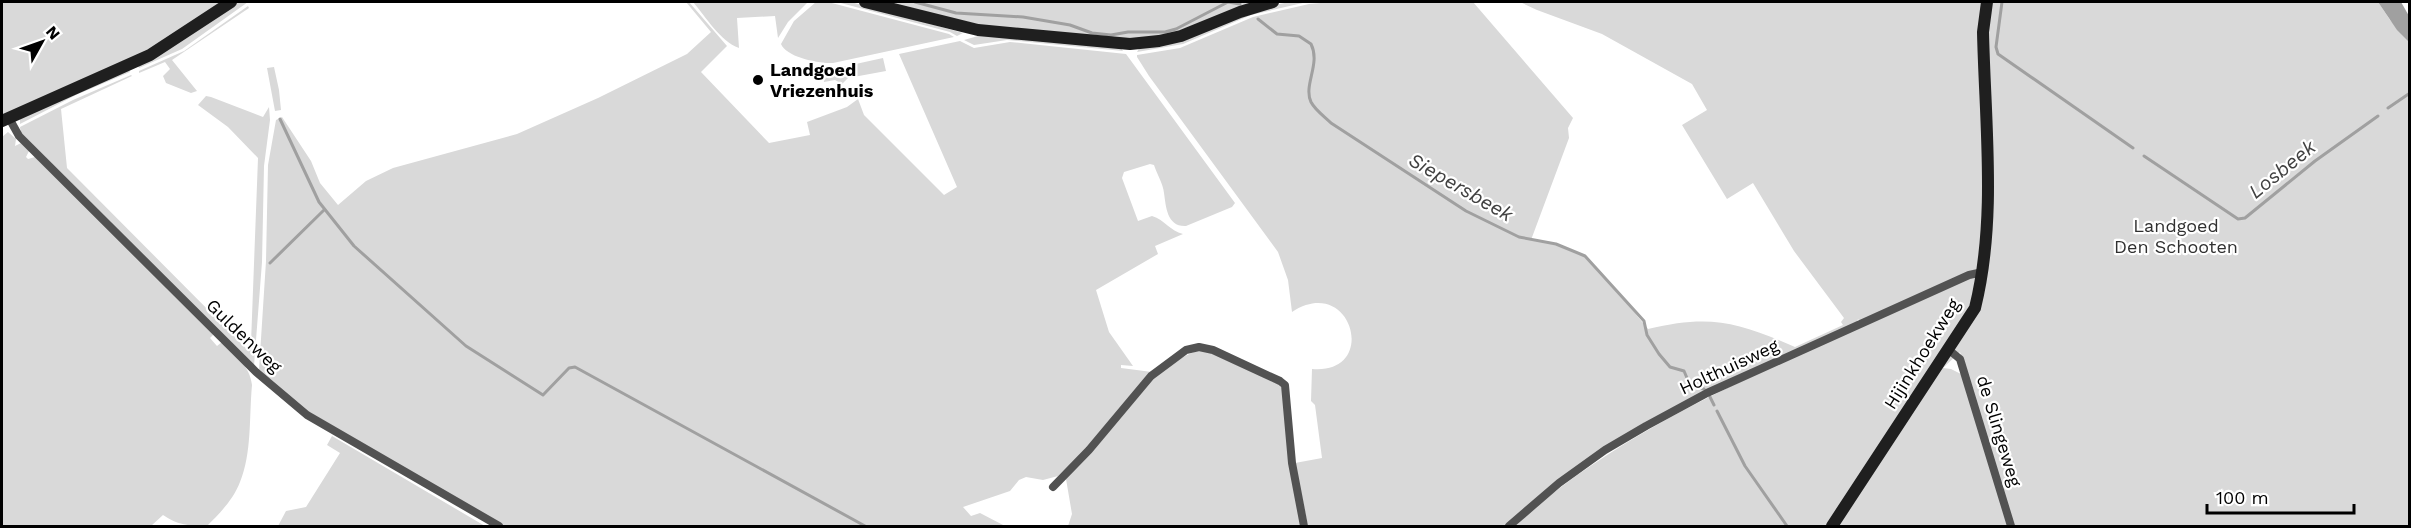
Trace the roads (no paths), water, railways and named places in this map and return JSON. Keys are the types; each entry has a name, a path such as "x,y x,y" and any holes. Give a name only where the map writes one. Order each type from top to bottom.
{"main road":[{"path":"5,120 150,55 231,2"},
{"path":"865,2 978,30 1130,44 1181,36 1240,12 1272,2"},
{"name":"Hijinkhoekweg","path":"1832,526 1975,309 1983,272 1988,223 1983,32 1987,2"}],"street":[{"name":"Guldenweg","path":"5,120 18,136 256,372 291,403 319,422 499,526"},
{"name":"Holthuisweg","path":"1509,526 1559,483 1605,450 1707,393 1969,275 1983,272"},
{"path":"1053,487 1089,450 1151,376 1186,350 1206,348 1280,381 1285,386 1292,463 1304,526"},
{"name":"de Slingeweg","path":"1949,350 1960,360 2011,526"}],"waterway":[{"name":"Siepersbeek","path":"915,2 956,13 1023,17 1070,25 1092,33 1111,35 1128,32 1165,32 1176,29 1228,2 1240,4"},
{"name":"Losbeek","path":"2002,2 1996,47 1998,54 2133,148"},
{"name":"Siepersbeek","path":"1258,19 1277,34 1299,36 1311,44 1314,59 1309,95 1315,108 1331,123 1466,211 1519,237 1556,244 1585,256 1644,321 1647,335 1670,367 1684,371 1690,385 1704,389"},
{"name":"Losbeek","path":"2388,108 2410,93"},
{"name":"Losbeek","path":"2144,156 2238,219 2245,218 2315,161 2378,116"},
{"path":"280,119 319,202 354,246 466,346 543,395 569,368 575,367 865,526"},
{"path":"270,263 324,210"},
{"name":"Siepersbeek","path":"1710,397 1714,405"},
{"name":"Siepersbeek","path":"1717,411 1745,466 1787,526"}],"place":[{"name":"Landgoed Vriezenhuis","path":"758,80"}],"park label":[{"name":"Landgoed Den Schooten","path":"2176,236"}]}
